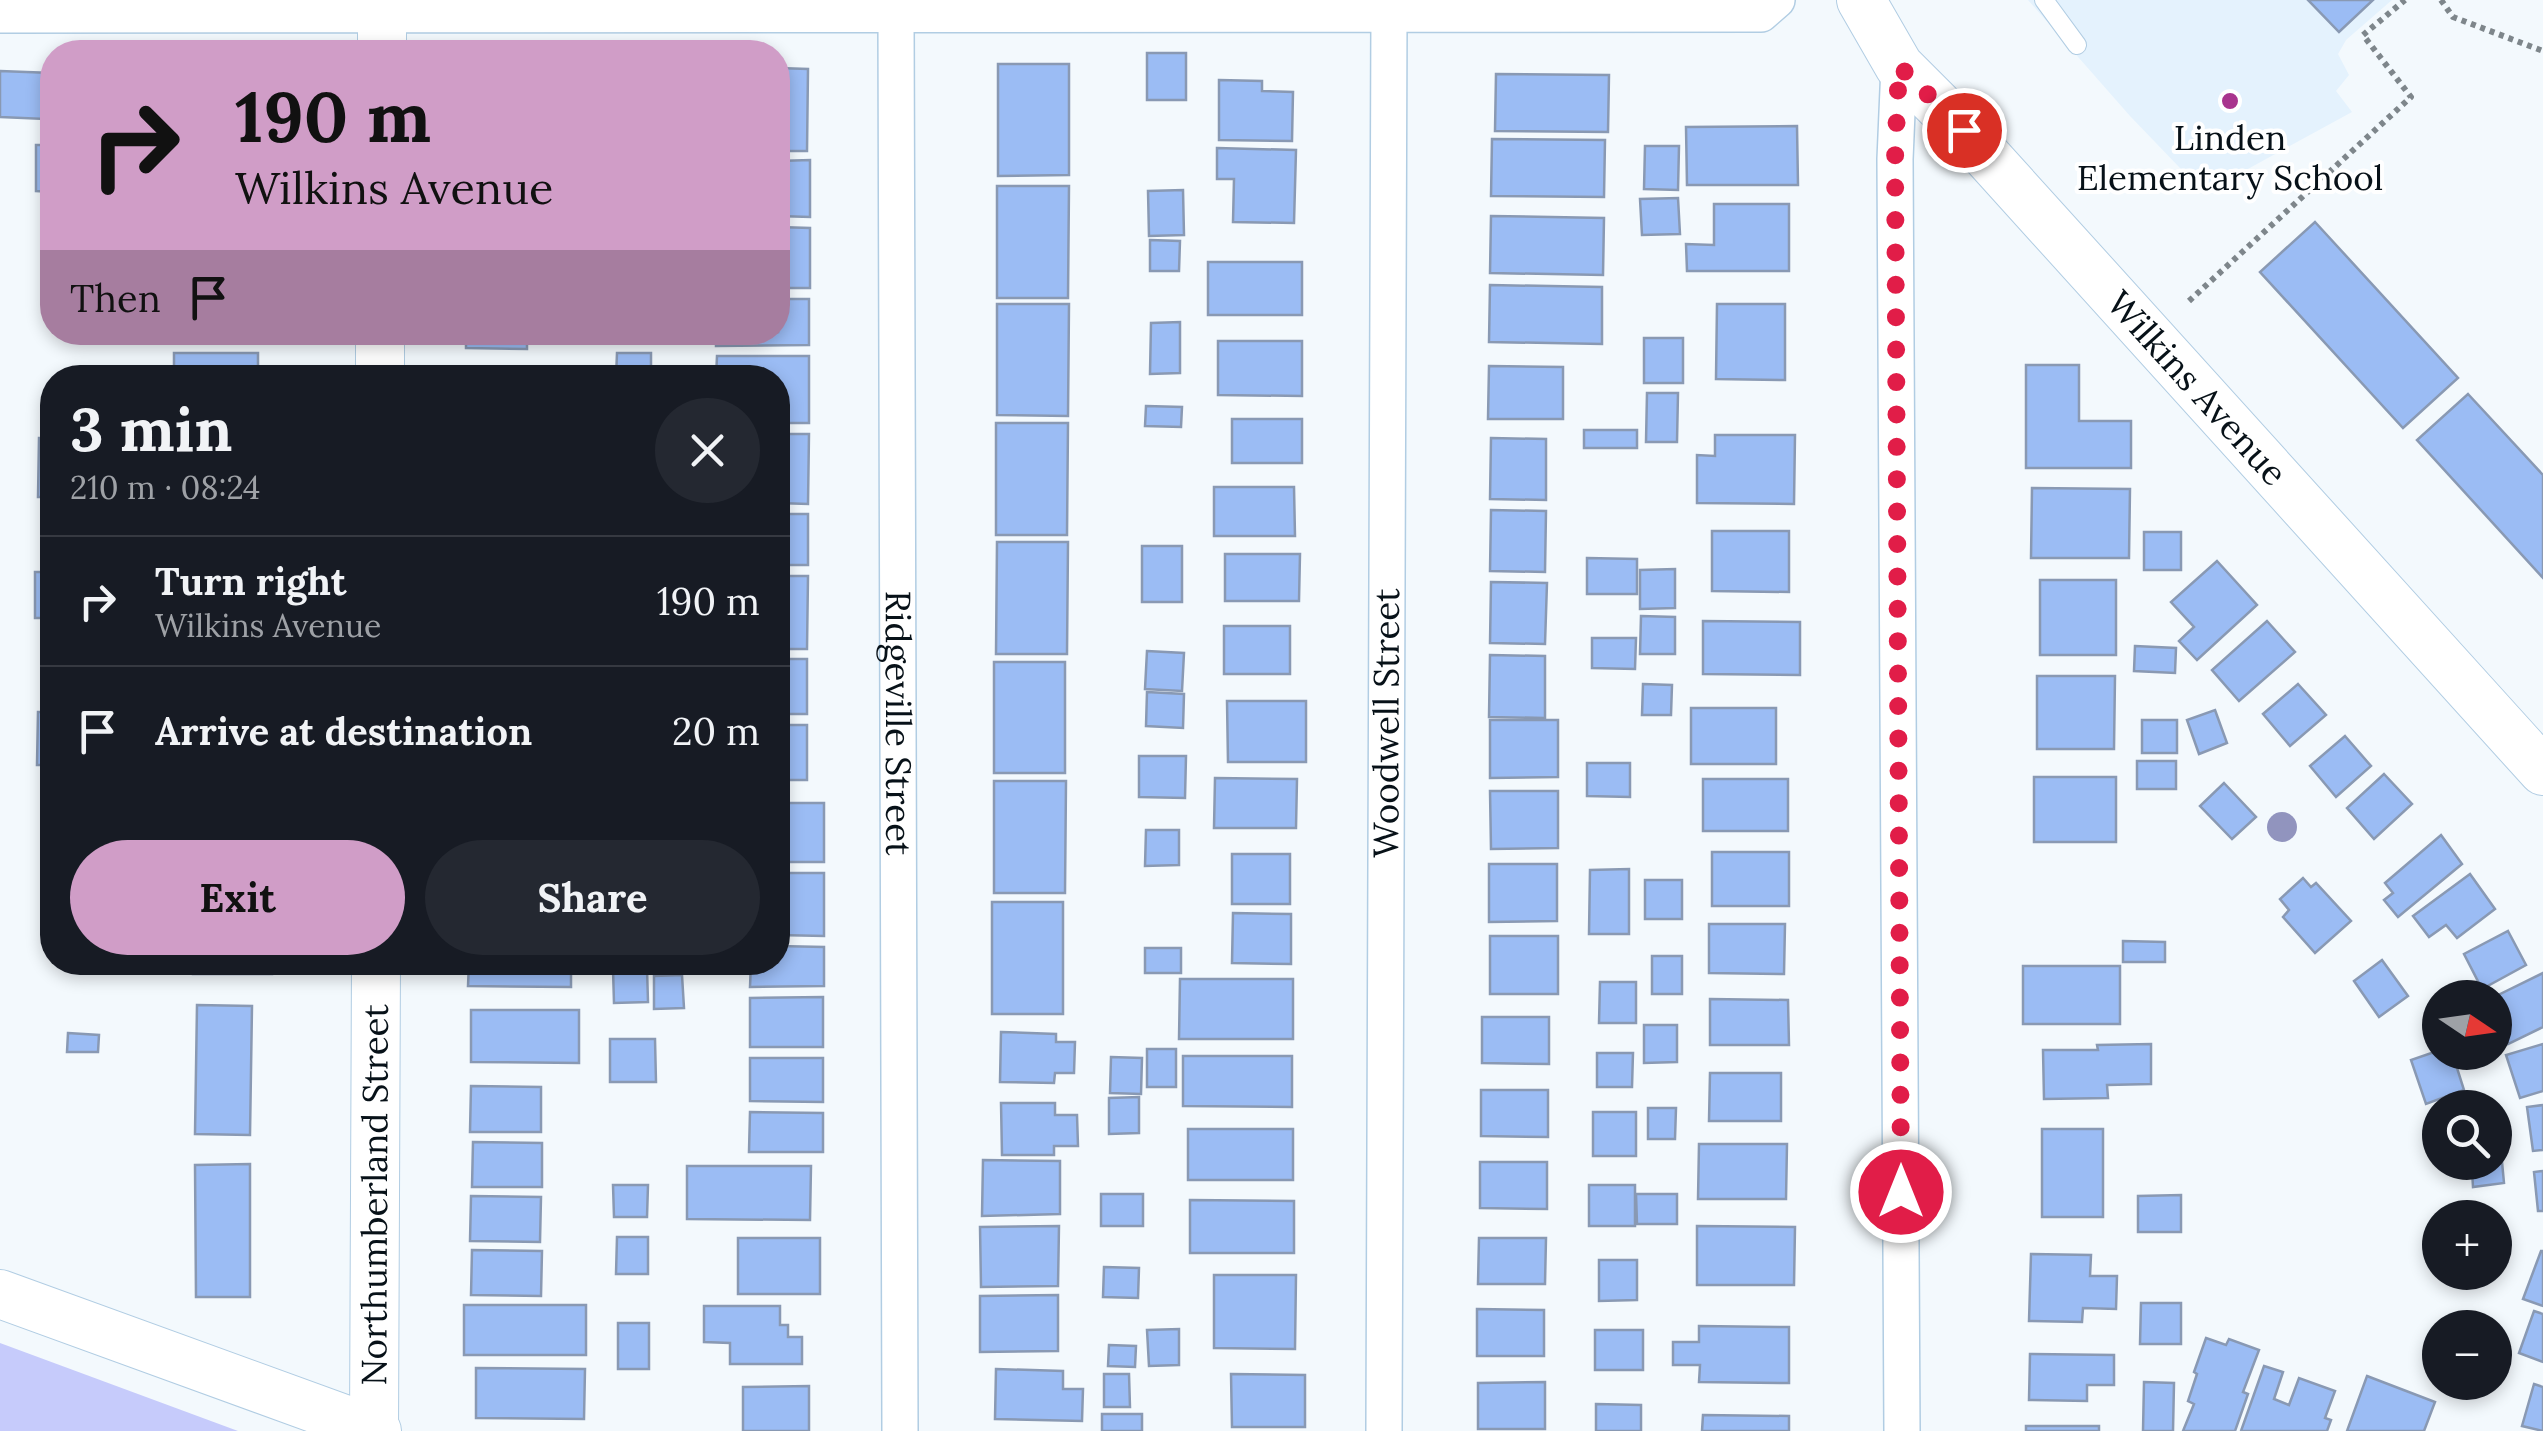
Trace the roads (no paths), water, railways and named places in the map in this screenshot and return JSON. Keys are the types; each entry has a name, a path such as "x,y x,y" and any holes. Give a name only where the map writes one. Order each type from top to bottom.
{"main road":[{"name":"Wilkins Avenue","path":"1861,0 1899,66 1964,130 2543,770"},
{"name":"Northumberland Street","path":"375,1430 376,975"},
{"path":"0,1294 375,1430"}],"street":[{"path":"0,15 382,23 896,15 1761,14 1776,0"},
{"name":"Woodwell Street","path":"1384,1431 1390,14"},
{"name":"Ridgeville Street","path":"896,15 900,1431"},
{"path":"1899,66 1895,159 1902,1431"}],"lane":[{"path":"2044,0 2076,45"}],"place":[{"name":"Linden Elementary School","path":"2230,101"}]}
